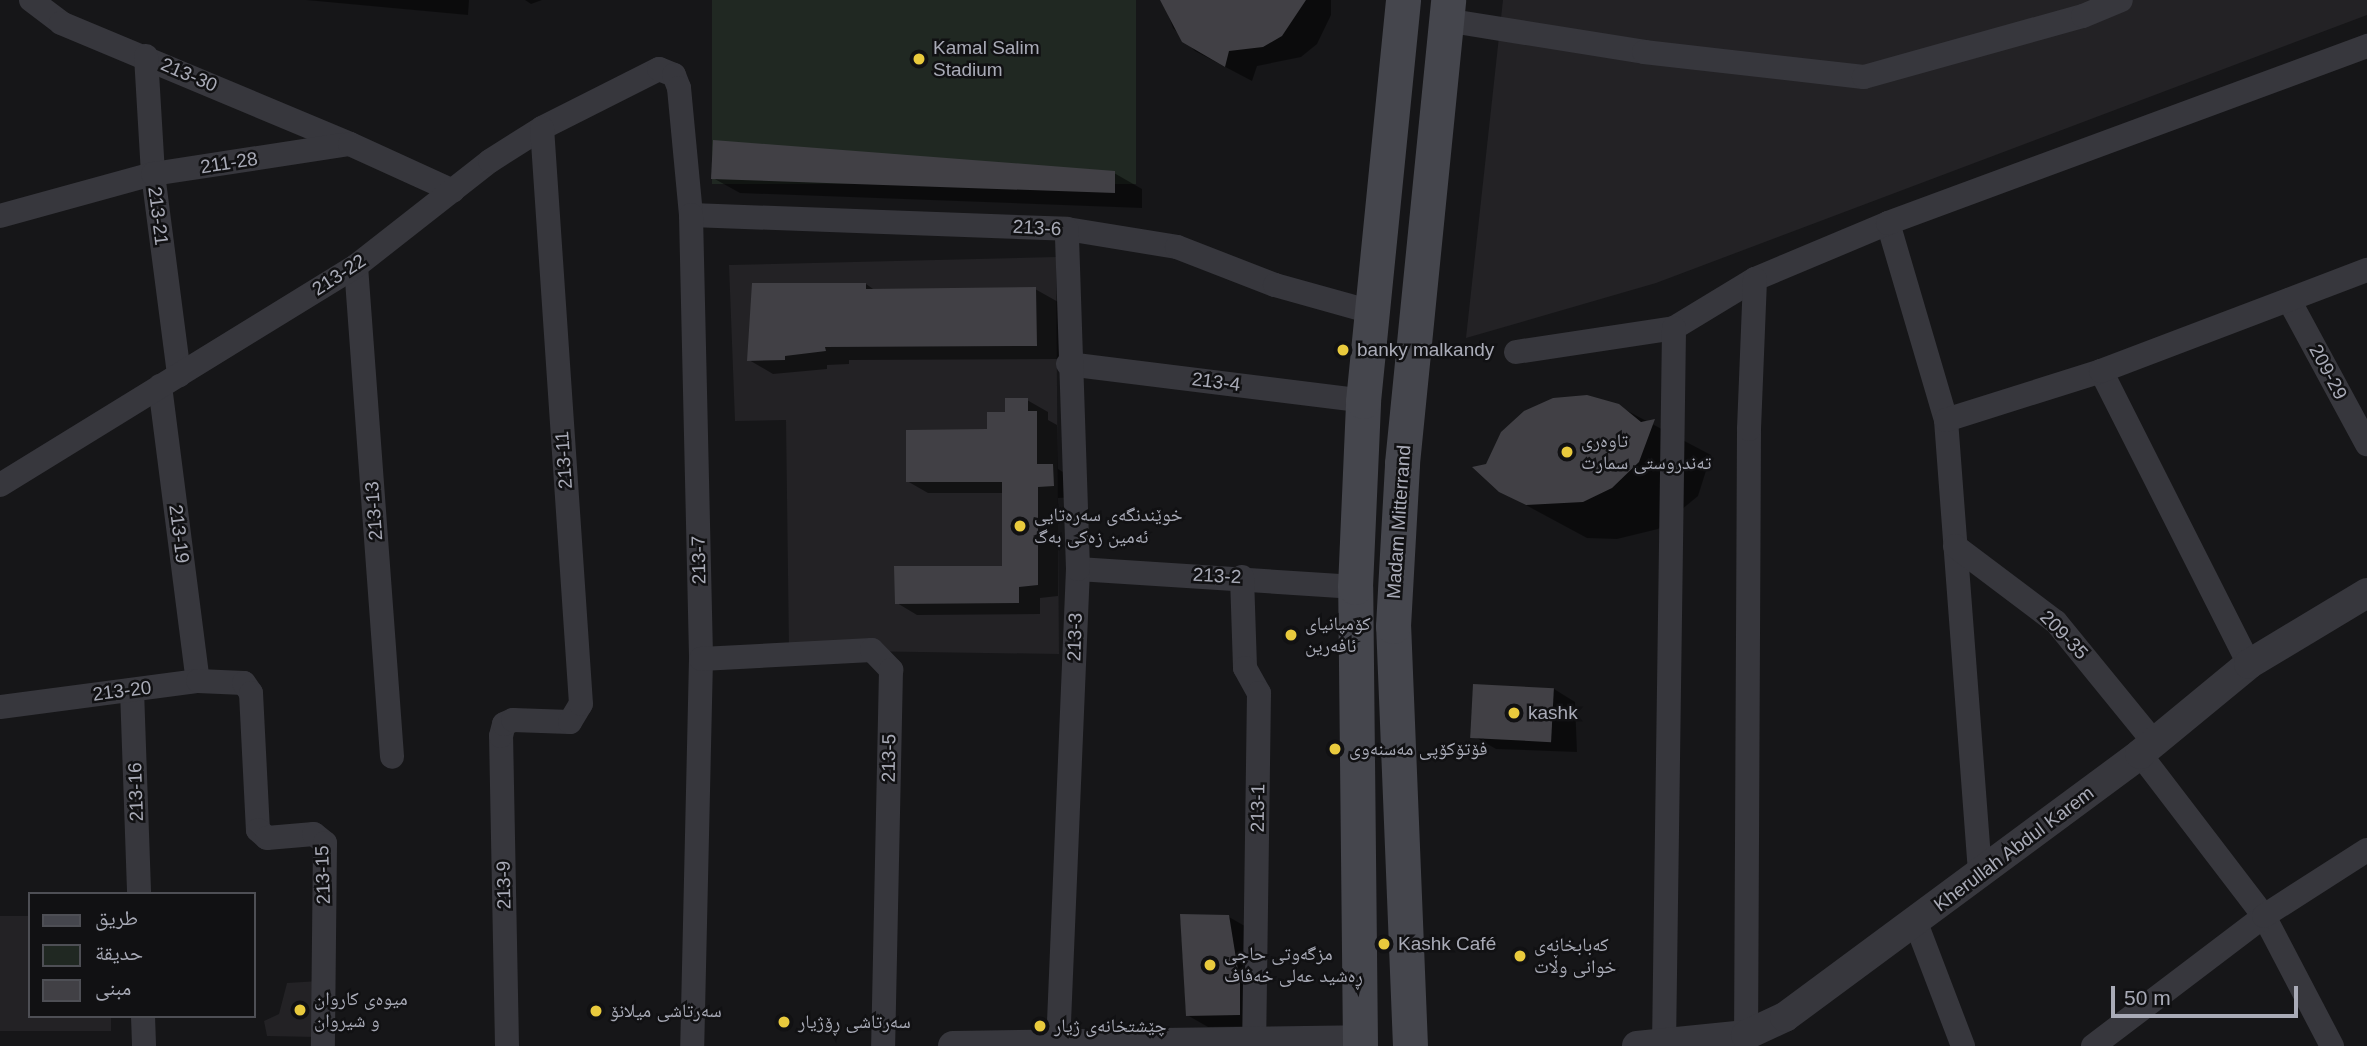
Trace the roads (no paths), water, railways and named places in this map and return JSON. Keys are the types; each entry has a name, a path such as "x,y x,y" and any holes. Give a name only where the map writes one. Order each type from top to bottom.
{"main road":[{"name":"Madam Mitterrand","path":"1359,1043 1355,587 1363,401 1403,0"},
{"name":"Madam Mitterrand","path":"1410,1046 1393,625 1402,463 1446,10"}],"street":[{"name":"213-30","path":"31,0 61,23 146,56 350,144"},
{"path":"1446,10 1644,52 1864,77 2079,8 2121,0"},
{"path":"1516,352 1674,328 1755,279 1888,223 2367,46"},
{"name":"213-21","path":"146,56 170,381"},
{"name":"213-22","path":"0,485 356,266 453,191 542,128 659,69 674,75"},
{"name":"213-7","path":"674,75 679,88 691,215 701,659 692,1046"},
{"name":"213-11","path":"504,724 513,720 570,722 581,704 542,128"},
{"path":"350,144 453,191"},
{"name":"211-28","path":"0,216 153,174 350,144"},
{"name":"213-6","path":"691,215 1067,229 1177,247 1275,285 1372,312"},
{"path":"1888,223 1945,419 1980,873"},
{"name":"213-3","path":"1058,1045 1078,569 1068,364 1067,229"},
{"name":"213-13","path":"356,266 391,757"},
{"path":"1945,419 2101,371 2367,270"},
{"path":"1746,1041 1749,429 1755,279"},
{"name":"209-29","path":"2289,300 2367,443"},
{"path":"1655,1045 1674,328"},
{"name":"213-4","path":"1068,364 1363,401"},
{"path":"2101,371 2249,664"},
{"name":"213-19","path":"170,381 198,681"},
{"name":"209-35","path":"1955,546 2056,622 2264,916 2332,1046"},
{"name":"213-2","path":"1078,569 1242,577 1355,587"},
{"name":"213-1","path":"1242,577 1245,668 1259,693 1254,1044"},
{"name":"Kherullah Abdul Karem","path":"1655,1045 1746,1041 1785,1017 1916,923 2147,748 2249,664 2367,593"},
{"name":"213-5","path":"701,659 872,650 891,670 883,1046"},
{"name":"213-20","path":"0,707 198,681 244,683"},
{"name":"213-15","path":"244,683 251,693 258,830 267,838 314,834 325,843 323,1046"},
{"name":"213-16","path":"132,690 139,892"},
{"name":"213-9","path":"504,724 501,736 507,1046"},
{"path":"2093,1046 2122,1037 2264,916 2367,850"},
{"path":"1916,923 1964,1046"},
{"path":"143,1018 144,1046"},
{"path":"953,1046 1359,1043"}],"place":[{"name":"Kamal Salim Stadium","path":"919,59"},
{"name":"banky malkandy","path":"1343,350"},
{"name":"تاوەری تەندروستی سمارت","path":"1567,452"},
{"name":"خوێندنگەی سەرەتایی ئەمین زەکی بەگ","path":"1020,526"},
{"name":"کۆمپانیای ئافەرین","path":"1291,635"},
{"name":"kashk","path":"1514,713"},
{"name":"فۆتۆکۆپی مەسنەوی","path":"1335,749"},
{"name":"Kashk Café","path":"1384,944"},
{"name":"کەبابخانەی خوانی وڵات","path":"1520,956"},
{"name":"مزگەوتی حاجی ڕەشید عەلی خەفاف","path":"1210,965"},
{"name":"میوەی کاروان و شیروان","path":"300,1010"},
{"name":"سەرتاشی میلانۆ","path":"596,1011"},
{"name":"سەرتاشی ڕۆژیار","path":"784,1022"},
{"name":"چێشتخانەی ژیار","path":"1040,1026"}]}
